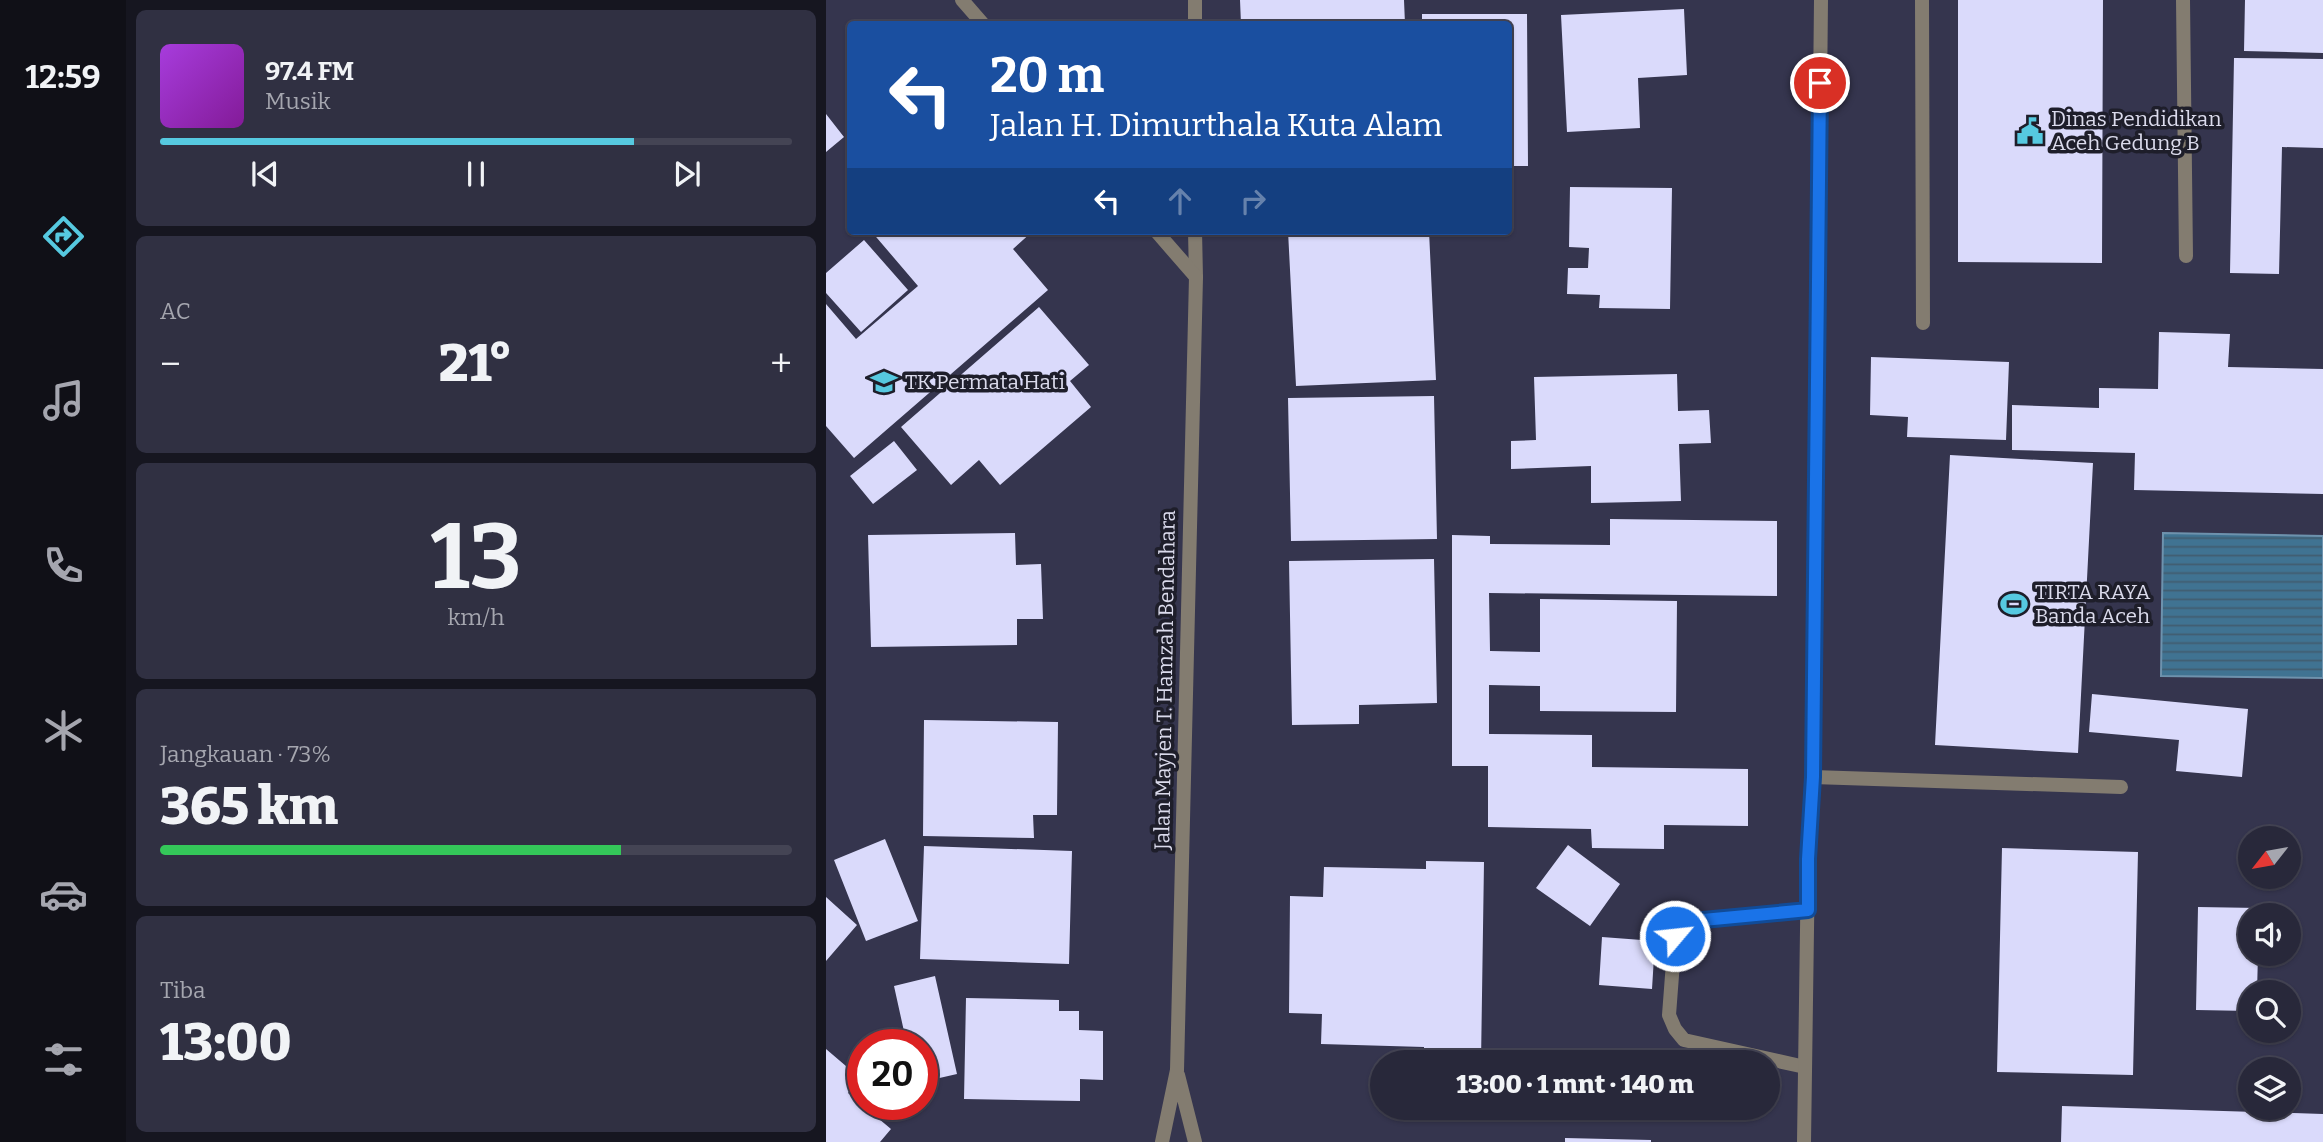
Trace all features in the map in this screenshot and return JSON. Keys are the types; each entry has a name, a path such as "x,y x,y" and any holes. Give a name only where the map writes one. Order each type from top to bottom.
{"street":[{"path":"962,0 980,21"},
{"path":"1195,0 1195,21"},
{"path":"1804,1142 1808,859 1813,777 1821,0"},
{"path":"1922,0 1923,323"},
{"path":"2183,0 2186,256"},
{"path":"1159,235 1195,278"},
{"name":"Jalan Mayjen T. Hamzah Bendahara","path":"1161,1142 1177,1070 1195,235"},
{"path":"1813,777 2121,787"},
{"path":"1805,1067 1684,1040 1669,1015 1675,936 1688,925 1703,920 1808,910"},
{"path":"1177,1070 1195,1142"}],"water":[{"path":"2163,533 2323,536 2323,678 2161,676"}],"building":[{"path":"1240,0 1404,0 1405,21 1241,21"},
{"name":"Dinas Pendidikan Aceh Gedung B","path":"1958,0 2103,0 2102,263 1958,262"},
{"path":"2245,0 2323,0 2323,53 2244,51"},
{"path":"1684,9 1687,75 1638,78 1640,128 1567,132 1561,15"},
{"path":"1422,14 1527,14 1528,166 1512,166 1512,21 1422,21"},
{"path":"2234,58 2323,59 2323,148 2282,147 2279,274 2230,273"},
{"path":"826,114 844,137 826,152"},
{"path":"1570,187 1672,188 1670,309 1599,308 1600,295 1567,294 1568,268 1588,268 1589,248 1569,247"},
{"name":"TK Permata Hati","path":"874,235 1029,235 1013,249 1048,290 854,458 826,426 826,304 856,339 918,286"},
{"path":"1288,235 1429,235 1436,380 1296,386"},
{"path":"864,240 908,290 861,332 826,293 826,273"},
{"path":"1039,307 1089,365 1070,381 1091,407 1000,485 979,460 951,485 901,427"},
{"path":"2159,332 2230,334 2228,367 2323,369 2323,494 2134,490 2135,453 2012,450 2012,405 2099,408 2099,388 2158,389"},
{"path":"1871,357 2009,362 2006,440 1907,437 1908,417 1870,415"},
{"path":"1677,374 1678,411 1709,410 1711,443 1679,444 1681,501 1591,503 1591,466 1511,469 1511,441 1536,440 1534,377"},
{"path":"1434,396 1437,539 1291,541 1288,398"},
{"path":"894,441 917,470 873,504 850,476"},
{"name":"TIRTA RAYA Banda Aceh","path":"1950,455 2093,463 2078,753 1935,745"},
{"path":"1610,519 1777,521 1777,596 1489,593 1490,651 1540,652 1540,599 1677,601 1676,712 1540,711 1540,686 1489,685 1489,734 1592,735 1592,767 1748,769 1748,826 1664,825 1664,849 1592,848 1591,829 1488,827 1488,766 1452,766 1452,535 1490,536 1490,544 1610,545"},
{"path":"1015,533 1016,565 1041,564 1043,619 1017,619 1017,645 871,647 868,535"},
{"path":"1434,559 1437,703 1359,705 1359,724 1292,725 1289,561"},
{"path":"2092,694 2248,709 2242,777 2176,771 2179,740 2089,732"},
{"path":"924,720 1058,722 1057,815 1033,815 1034,838 923,836"},
{"path":"885,839 918,921 866,941 834,860"},
{"path":"1568,845 1620,884 1590,926 1536,888"},
{"path":"924,846 1072,851 1069,964 920,959"},
{"path":"2002,848 2138,852 2133,1075 1997,1072"},
{"path":"1426,861 1484,862 1481,1050 1424,1050 1424,1047 1321,1044 1322,1014 1289,1013 1290,896 1323,897 1324,867 1426,869"},
{"path":"826,897 857,925 826,961"},
{"path":"2198,907 2238,908 2238,966 2258,966 2257,980 2238,980 2238,1011 2196,1010"},
{"path":"1602,937 1655,941 1652,989 1599,985"},
{"path":"935,976 957,1074 938,1078 938,1029 903,1029 894,986"},
{"path":"966,998 1059,1000 1059,1011 1079,1011 1079,1030 1103,1031 1103,1080 1080,1079 1080,1101 964,1099"},
{"path":"826,1049 847,1067 847,1120 880,1120 891,1129 880,1142 826,1142"},
{"path":"2062,1106 2238,1111 2238,1120 2301,1120 2301,1113 2323,1114 2323,1142 2061,1142"},
{"path":"1565,1138 1651,1140 1651,1142 1565,1142"}],"place":[{"name":"Dinas Pendidikan Aceh Gedung B","path":"2030,131"},
{"name":"TK Permata Hati","path":"884,382"},
{"name":"TIRTA RAYA Banda Aceh","path":"2014,604"}],"route":[{"path":"1675,936 1688,925 1703,920 1808,910 1813,777 1820,83"}]}
